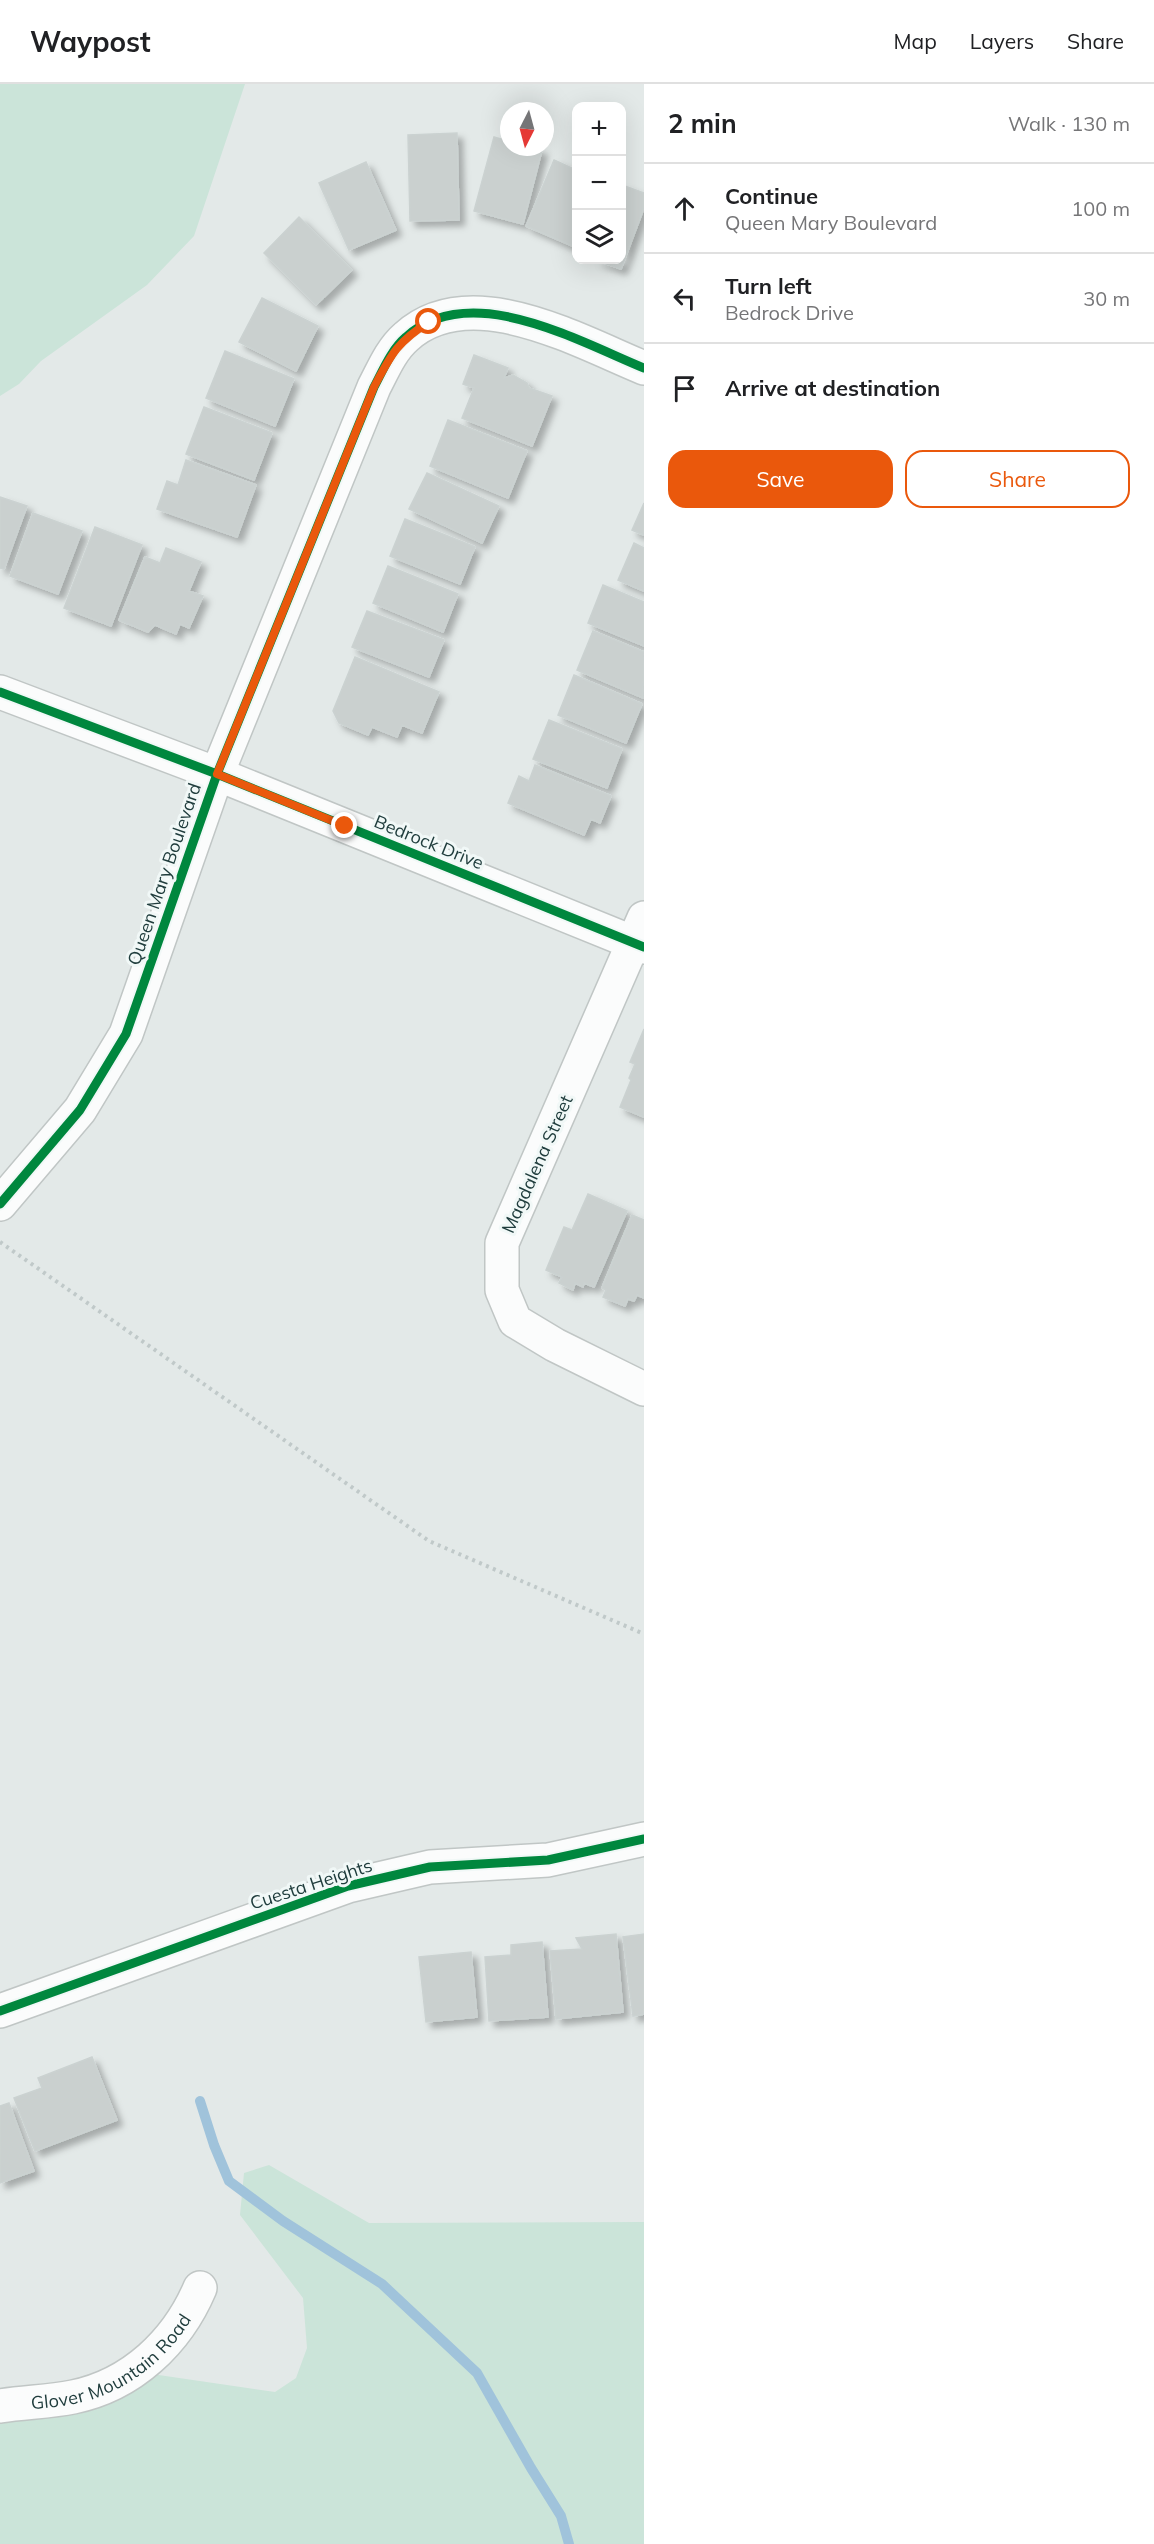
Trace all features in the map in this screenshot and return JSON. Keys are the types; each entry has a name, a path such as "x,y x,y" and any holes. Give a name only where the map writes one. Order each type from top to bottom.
{"street":[{"name":"Queen Mary Boulevard","path":"0,1204 80,1110 126,1034 217,774 374,387 392,353 406,336 429,322 459,313 489,312 524,320 644,368"},
{"name":"Bedrock Drive","path":"0,692 640,936"},
{"name":"Magdalena Street","path":"640,936 502,1243 502,1290 515,1321 555,1345 644,1389"},
{"name":"Cuesta Heights","path":"0,2011 348,1886 430,1867 548,1860 644,1839"},
{"name":"Glover Mountain Road","path":"0,2406 75,2397 96,2391 135,2371 152,2358 180,2326 200,2288"}],"path":[{"path":"0,1242 429,1541 644,1634"}],"green space":[{"path":"0,84 245,84 194,236 147,285 41,361 19,384 0,396"},
{"path":"269,2165 369,2223 644,2222 644,2544 0,2544 0,2392 145,2373 275,2392 296,2378 307,2348 303,2298 240,2215 244,2173"}],"building":[{"path":"457,133 459,220 410,221 408,135"},
{"path":"494,137 500,139 500,156 540,156 523,224 474,211"},
{"path":"554,160 572,168 572,246 526,226"},
{"path":"366,162 396,230 349,250 319,183"},
{"path":"626,186 644,193 644,208 626,256"},
{"path":"299,217 352,270 316,305 264,253"},
{"path":"607,264 623,264 621,269"},
{"path":"262,298 318,326 296,371 239,342"},
{"path":"225,351 294,379 275,426 206,398"},
{"path":"474,355 508,368 504,378 513,375 527,383 529,388 552,396 532,446 462,418 474,388 463,384"},
{"path":"204,407 272,433 254,480 186,454"},
{"path":"448,420 527,451 508,498 430,466"},
{"path":"186,460 256,485 237,537 157,509 167,481 178,485"},
{"path":"427,473 499,506 482,543 409,509"},
{"path":"0,497 27,506 4,569 0,568"},
{"path":"644,503 644,535 632,530"},
{"path":"33,513 82,531 58,594 10,576"},
{"path":"405,519 475,547 460,584 390,556"},
{"path":"95,527 142,545 111,626 64,608"},
{"path":"634,543 644,548 644,591 618,580"},
{"path":"166,548 201,562 189,591 203,596 189,628 180,624 176,634 155,625 148,632 119,620 145,557 160,563"},
{"path":"388,566 458,594 443,632 373,603"},
{"path":"603,585 644,602 644,646 588,623"},
{"path":"367,611 444,640 429,677 352,647"},
{"path":"593,631 644,652 643,698 577,670"},
{"path":"355,657 439,692 422,733 402,725 397,737 372,727 368,735 339,723 333,711"},
{"path":"574,675 642,704 626,743 558,715"},
{"path":"549,720 622,749 607,788 533,759"},
{"path":"535,765 611,796 600,823 591,819 584,835 508,803 519,776 529,781"},
{"path":"644,1029 644,1117 620,1107 635,1064 630,1062"},
{"path":"588,1194 627,1211 594,1287 584,1283 583,1287 575,1283 573,1290 559,1283 562,1277 546,1270 564,1227 572,1230"},
{"path":"632,1215 644,1220 644,1298 637,1295 634,1301 628,1299 625,1306 603,1297 606,1290 602,1288"},
{"path":"616,1934 623,2012 556,2019 550,1951 582,1949 576,1938"},
{"path":"644,1934 644,2014 633,2016 623,1937"},
{"path":"542,1942 548,2017 489,2021 485,1957 511,1955 511,1945"},
{"path":"471,1952 477,2017 426,2022 419,1957"},
{"path":"92,2057 117,2120 35,2151 14,2098 42,2088 38,2078"},
{"path":"9,2103 34,2171 0,2183 0,2106"}],"waterway":[{"path":"200,2101 214,2145 229,2181 283,2221 382,2284 477,2373 561,2516 569,2544"}],"cycle path":[{"path":"0,1204 80,1110 126,1034 217,774 374,387 396,348 406,337 432,321 461,314 492,314 557,331 644,368"},
{"path":"0,692 217,774 644,947"},
{"path":"0,2011 348,1886 430,1867 548,1860 644,1839"}],"route":[{"path":"345,826 217,774 374,387 392,353 406,336 429,322"}]}
